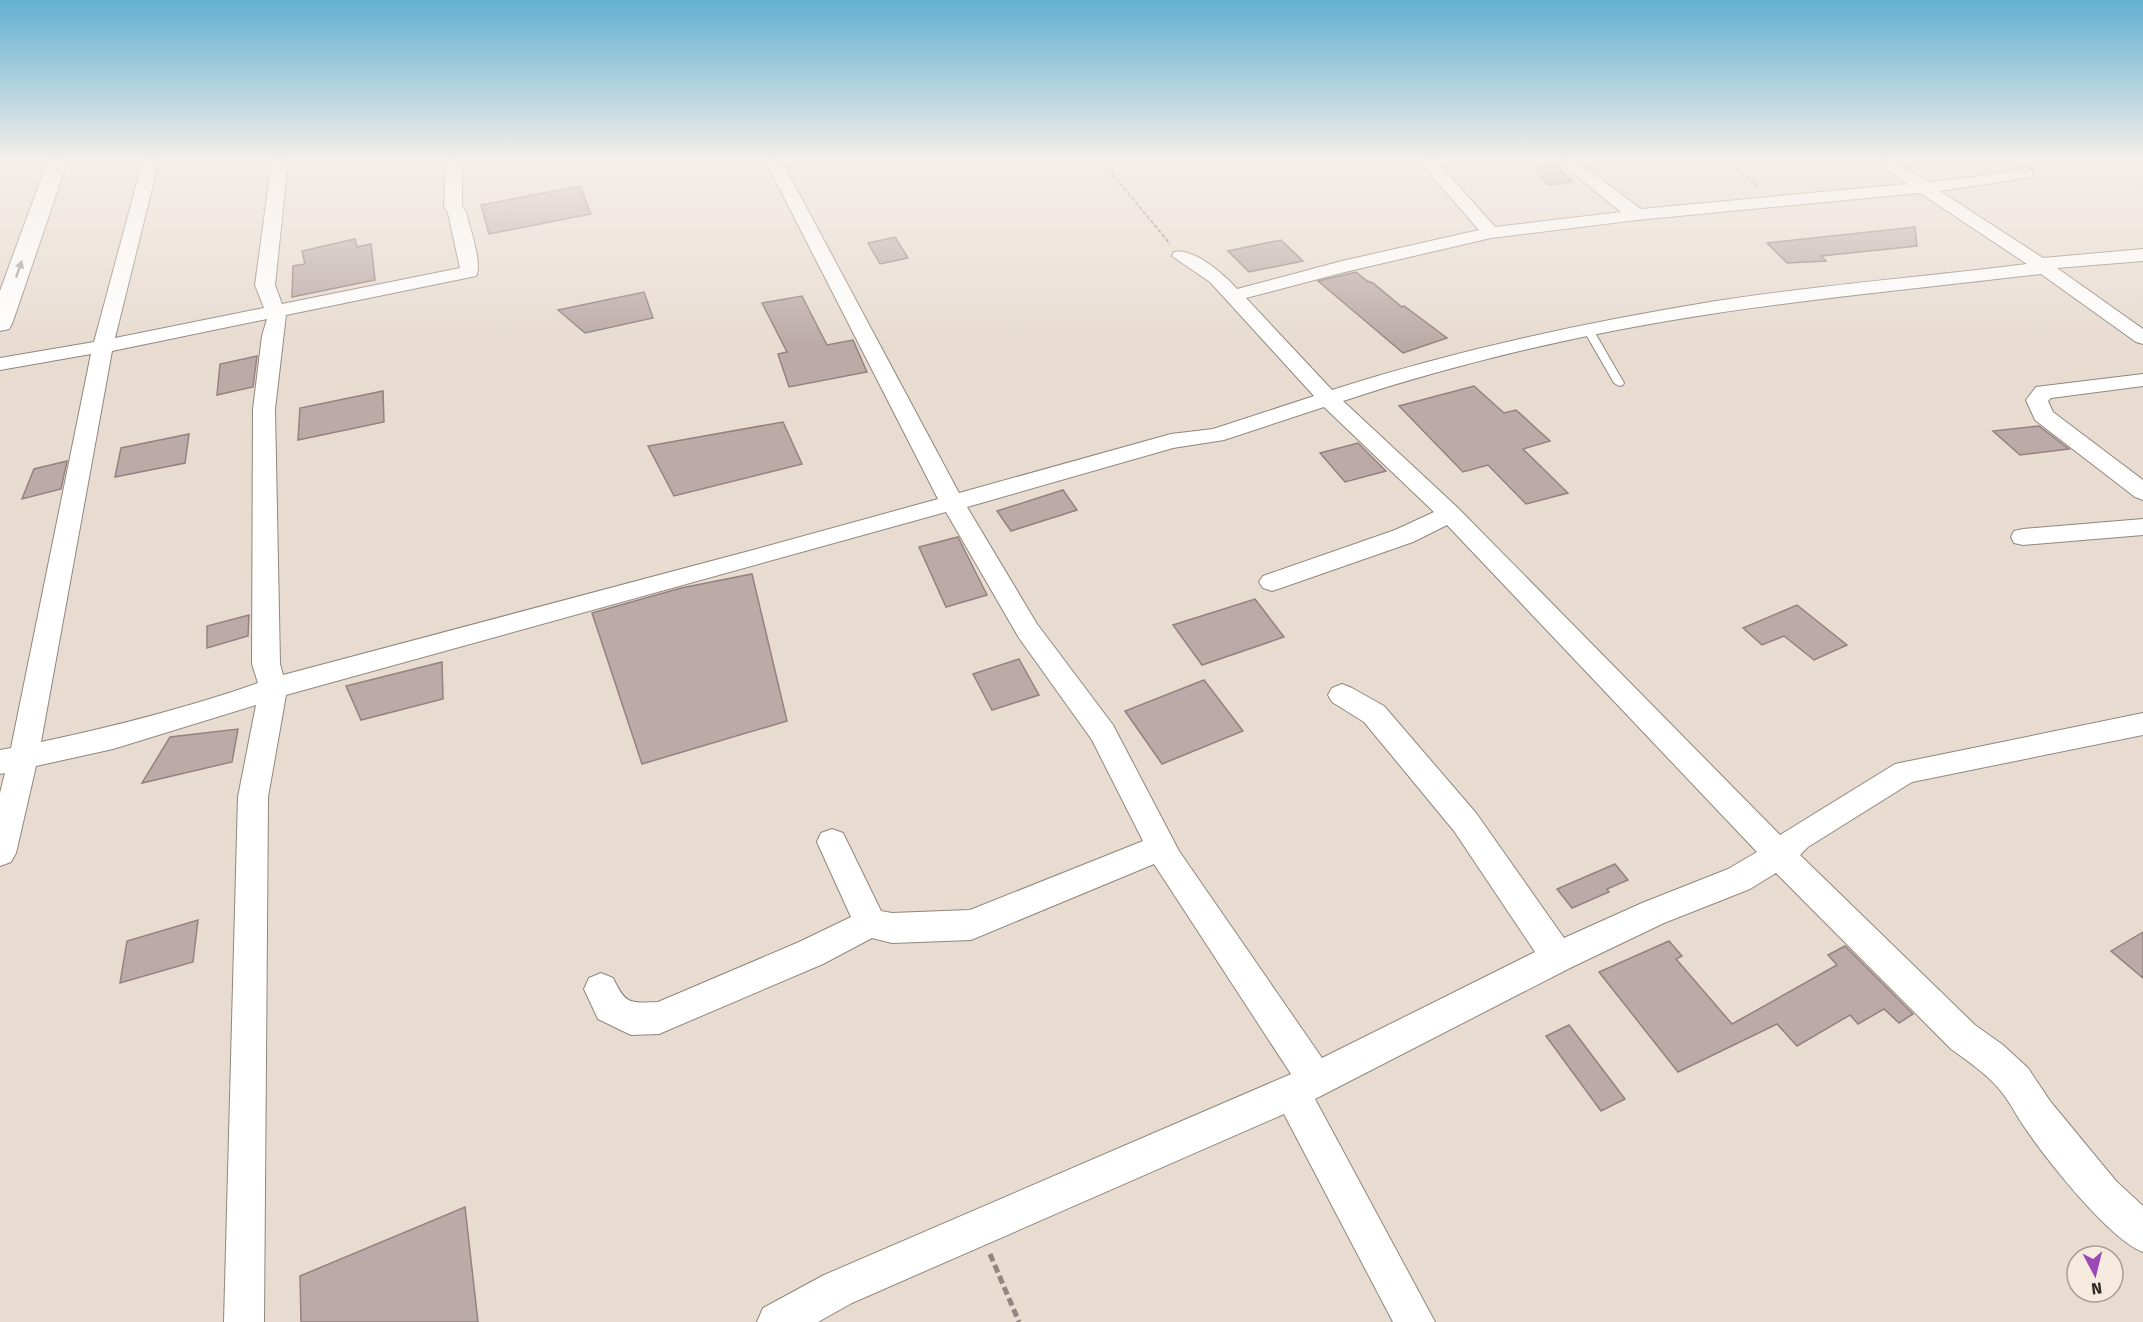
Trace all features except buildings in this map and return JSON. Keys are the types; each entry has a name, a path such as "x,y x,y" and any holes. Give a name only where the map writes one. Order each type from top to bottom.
{"highway":[{"path":"0,324 36,222"}],"street":[{"path":"0,853 24,756 104,346 135,222"},
{"path":"244,1322 253,797 273,688 266,664 264,409 276,318 265,285 273,222"},
{"path":"0,364 104,346 469,272 469,263 458,222"},
{"path":"805,222 952,502 1028,631 1103,733 1168,860 1304,1086 1415,1322"},
{"path":"1481,222 1491,233"},
{"path":"1232,296 1342,267 1491,233 1583,222"},
{"path":"1976,222 2143,338"},
{"path":"0,762 113,738 273,688 753,559 1171,441 1216,435 1327,398 1483,353 1718,307 2143,255"},
{"path":"1180,256 1217,278 1327,398 1450,514 1779,855 1963,1037 1991,1057 2015,1080 2037,1114 2103,1194 2143,1233"},
{"path":"2143,380 2044,392 2037,400 2043,415 2143,492"},
{"path":"1272,582 1404,537 1450,514"},
{"path":"2023,537 2143,527"},
{"path":"1342,695 1374,714 1465,822 1558,957"},
{"path":"777,1322 838,1289 1304,1086 1558,957 1653,913 1739,879 1779,855 1797,838 1905,772 2143,724"},
{"path":"832,842 870,923"},
{"path":"601,989 610,1008 632,1019 659,1018 811,953 870,923 892,928 971,925 1161,847"}],"lane":[{"path":"1589,331 1619,383"}],"path":[{"path":"1152,222 1180,256"},
{"path":"980,1228 1019,1322"}]}
